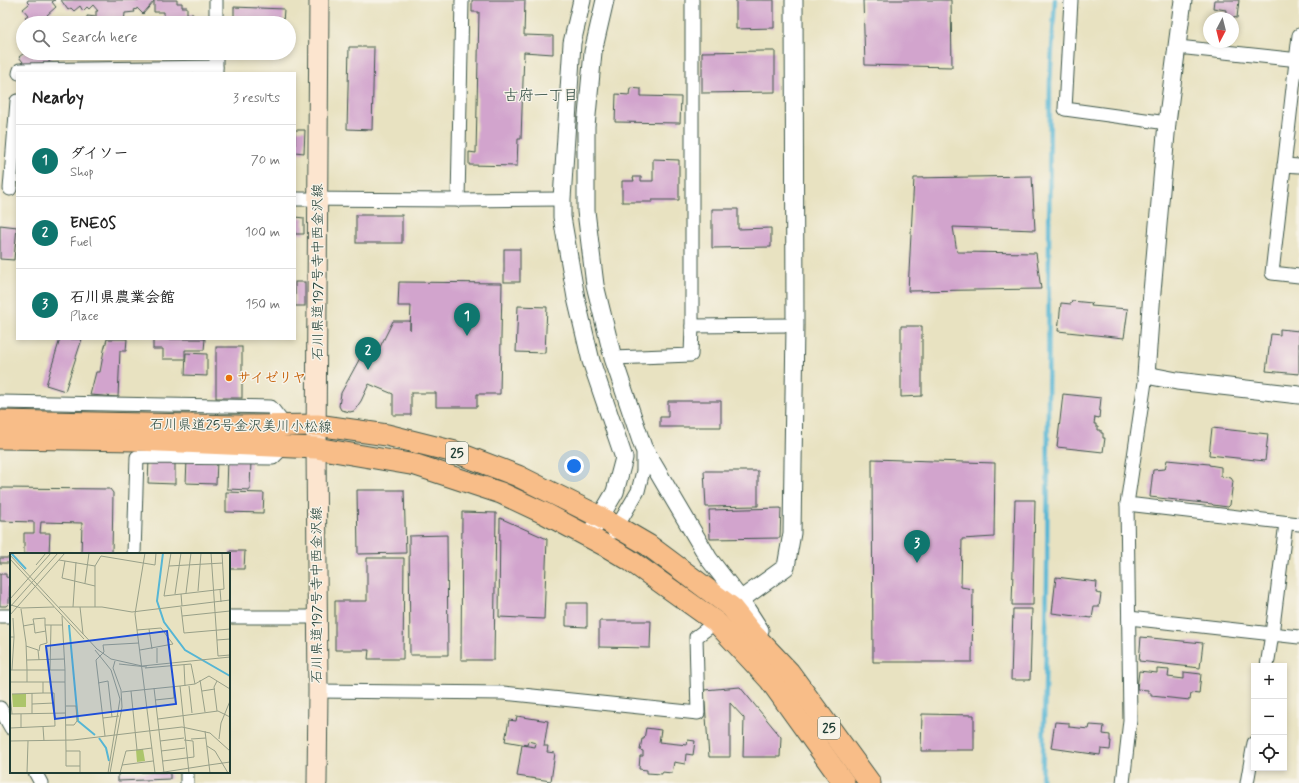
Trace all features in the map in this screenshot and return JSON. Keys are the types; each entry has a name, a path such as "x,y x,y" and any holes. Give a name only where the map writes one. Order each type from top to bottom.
{"main road":[{"name":"石川県道197号寺中西金沢線","path":"317,783 318,617 316,448 318,425 318,0"},
{"name":"25","path":"0,421 57,431"},
{"name":"石川県道25号金沢美川小松線","path":"57,431 318,425 387,435 455,452 518,476 608,522 648,545 735,603 751,632 789,672 870,783"},
{"name":"石川県道25号金沢美川小松線","path":"57,431 137,440 316,448 416,465 501,494 546,514 628,559 716,622 770,680 844,783"},
{"name":"25","path":"0,438 57,431"}],"street":[{"path":"216,0 216,16"},
{"path":"458,200 462,0"},
{"path":"582,0 572,43 562,218 576,298 591,361 624,458 614,492 608,522"},
{"path":"605,0 593,52 586,126 586,211 595,285 613,358 643,447 735,603"},
{"path":"613,358 691,355 692,0"},
{"path":"318,691 502,693 698,713 696,638 716,622 735,603 786,567 792,533 795,325 794,0"},
{"path":"1071,0 1065,109 1167,123"},
{"path":"1123,783 1130,720 1127,504 1146,375 1167,123 1183,0"},
{"path":"1299,35 1298,60 1272,273 1299,276"},
{"path":"1178,47 1298,60"},
{"path":"19,72 20,70 216,70"},
{"path":"9,189 16,112"},
{"path":"1284,165 1299,166"},
{"path":"296,199 562,199"},
{"path":"692,326 795,325"},
{"path":"1146,375 1177,381 1299,395"},
{"path":"0,402 270,407 285,425"},
{"path":"134,553 137,457 274,458 284,447"},
{"path":"597,541 608,522 638,491 643,471 643,447"},
{"path":"1127,504 1299,524"},
{"path":"1267,663 1286,523"},
{"path":"230,617 318,617"},
{"path":"1128,618 1299,637"},
{"path":"0,708 10,726"},
{"path":"1247,783 1251,760"},
{"path":"36,773 41,783"},
{"path":"186,773 187,783"}],"building":[{"path":"28,0 55,0 52,2 56,7 47,15 48,16 26,16 28,15 23,9 29,4 27,2"},
{"path":"61,0 177,0 177,3 182,3 182,7 187,7 187,14 193,14 193,16 164,16 164,12 154,12 154,1 143,14 137,8 134,10 135,12 125,13 125,16 96,16 96,11 98,11 93,5 89,9 87,7 83,11 80,6 74,11 71,8 68,10"},
{"path":"472,0 525,0 524,35 553,36 553,54 524,52 521,139 518,139 517,166 469,165 469,152 476,153 479,12 472,12"},
{"path":"736,0 774,0 774,28 736,29"},
{"path":"863,0 951,0 952,67 865,65"},
{"path":"1214,0 1239,0 1238,12 1226,12 1226,10 1213,8"},
{"path":"234,7 284,9 284,16 234,16"},
{"path":"349,47 374,47 372,130 347,129"},
{"path":"775,51 775,92 702,93 702,52"},
{"path":"21,60 51,60 45,65 23,66 21,63 23,62"},
{"path":"630,88 641,89 641,96 681,97 680,123 615,122 616,94 629,95"},
{"path":"296,130 305,130 304,153 296,152"},
{"path":"653,159 679,160 679,200 622,202 622,181 634,181 633,177 641,177 641,181 653,181"},
{"path":"1032,176 1035,230 953,227 957,252 1036,253 1041,289 908,291 914,178"},
{"path":"712,209 738,209 738,229 771,228 771,247 712,248"},
{"path":"356,215 402,215 402,243 356,243"},
{"path":"296,217 304,218 304,234 296,234"},
{"path":"0,225 16,227 14,260 0,259"},
{"path":"504,249 520,249 520,282 504,282"},
{"path":"296,282 305,282 305,306 296,306"},
{"path":"399,282 502,283 500,394 477,394 477,407 436,407 436,393 411,393 411,415 393,415 393,394 369,384 361,401 354,411 350,412 341,410 339,406 341,393 366,347 378,351 393,321 410,321 410,330 411,306 398,306"},
{"path":"1072,301 1092,303 1091,306 1128,309 1124,338 1058,331 1061,303 1071,304"},
{"path":"518,306 547,307 545,353 516,352"},
{"path":"901,326 922,326 922,396 901,397"},
{"path":"1280,329 1299,331 1299,374 1266,371 1271,334 1280,335"},
{"path":"60,340 82,340 65,391 46,385"},
{"path":"107,340 127,340 126,351 120,351 118,397 90,395 96,372 100,372"},
{"path":"153,340 205,340 204,350 185,350 185,359 163,359 163,349 153,349"},
{"path":"216,347 242,347 242,398 216,398"},
{"path":"186,353 207,354 207,376 185,375"},
{"path":"1063,394 1101,398 1099,418 1095,417 1094,424 1098,427 1098,430 1101,430 1101,433 1103,433 1103,438 1105,438 1103,452 1057,447"},
{"path":"668,401 721,401 721,427 660,427 660,417 668,417"},
{"path":"1212,428 1268,434 1265,461 1209,455"},
{"path":"228,459 251,460 250,490 227,489"},
{"path":"872,459 995,463 994,537 962,539 961,587 973,589 972,662 873,662"},
{"path":"149,460 175,461 175,484 148,483"},
{"path":"187,460 217,461 216,484 186,483"},
{"path":"1167,460 1209,464 1221,467 1221,476 1231,478 1233,481 1230,505 1228,507 1150,497 1153,470 1165,469"},
{"path":"704,471 758,471 758,506 706,507"},
{"path":"0,488 110,489 113,493 112,553 81,553 82,523 41,522 40,533 50,533 49,553 24,553 24,533 34,533 34,522 0,521"},
{"path":"357,490 404,490 406,553 358,554"},
{"path":"226,492 264,493 263,513 226,512"},
{"path":"1015,500 1035,500 1033,605 1012,605"},
{"path":"781,508 780,538 710,539 709,510"},
{"path":"462,512 496,513 494,660 461,660"},
{"path":"500,518 547,539 544,619 499,617"},
{"path":"447,535 448,655 410,655 409,536"},
{"path":"230,551 245,551 244,569 230,569"},
{"path":"0,558 10,558 10,563 0,563"},
{"path":"367,558 404,558 403,659 368,659 369,650 335,650 335,601 367,601"},
{"path":"0,574 6,574 6,577 10,578 9,603 6,606 0,606"},
{"path":"1056,577 1097,582 1096,593 1101,594 1099,607 1094,607 1092,618 1052,613"},
{"path":"566,603 587,603 587,627 566,626"},
{"path":"1013,609 1032,609 1030,680 1011,680"},
{"path":"599,621 651,621 650,648 599,647"},
{"path":"1141,637 1203,643 1200,668 1139,661"},
{"path":"1157,669 1169,670 1168,677 1184,679 1184,672 1201,674 1199,694 1191,693 1190,700 1151,696 1151,693 1148,693 1148,690 1137,689 1139,671 1157,673"},
{"path":"740,687 781,737 780,757 743,757 744,718 730,703 730,757 709,757 704,690"},
{"path":"922,714 974,715 974,750 921,751"},
{"path":"517,716 548,721 544,746 548,746 547,752 555,753 551,781 517,776 522,745 535,747 536,743 528,741 527,745 505,741 509,720 516,721"},
{"path":"1055,722 1069,723 1069,727 1089,729 1090,725 1104,726 1103,734 1110,735 1110,750 1101,749 1100,755 1051,748"},
{"path":"646,728 661,730 659,742 687,745 688,740 695,741 693,755 686,754 685,764 674,762 672,773 647,773 647,770 639,769 640,756 643,756 643,751 640,750"},
{"path":"118,773 170,773 170,779 118,781"}],"waterway":[{"path":"1042,783 1047,577 1050,82 1055,0"}],"place":[{"name":"ダイソー","path":"467,336"},
{"name":"ENEOS","path":"368,370"},
{"name":"サイゼリヤ","path":"229,378"},
{"name":"石川県農業会館","path":"917,563"}],"district":[{"name":"古府一丁目","path":"541,96"}]}
